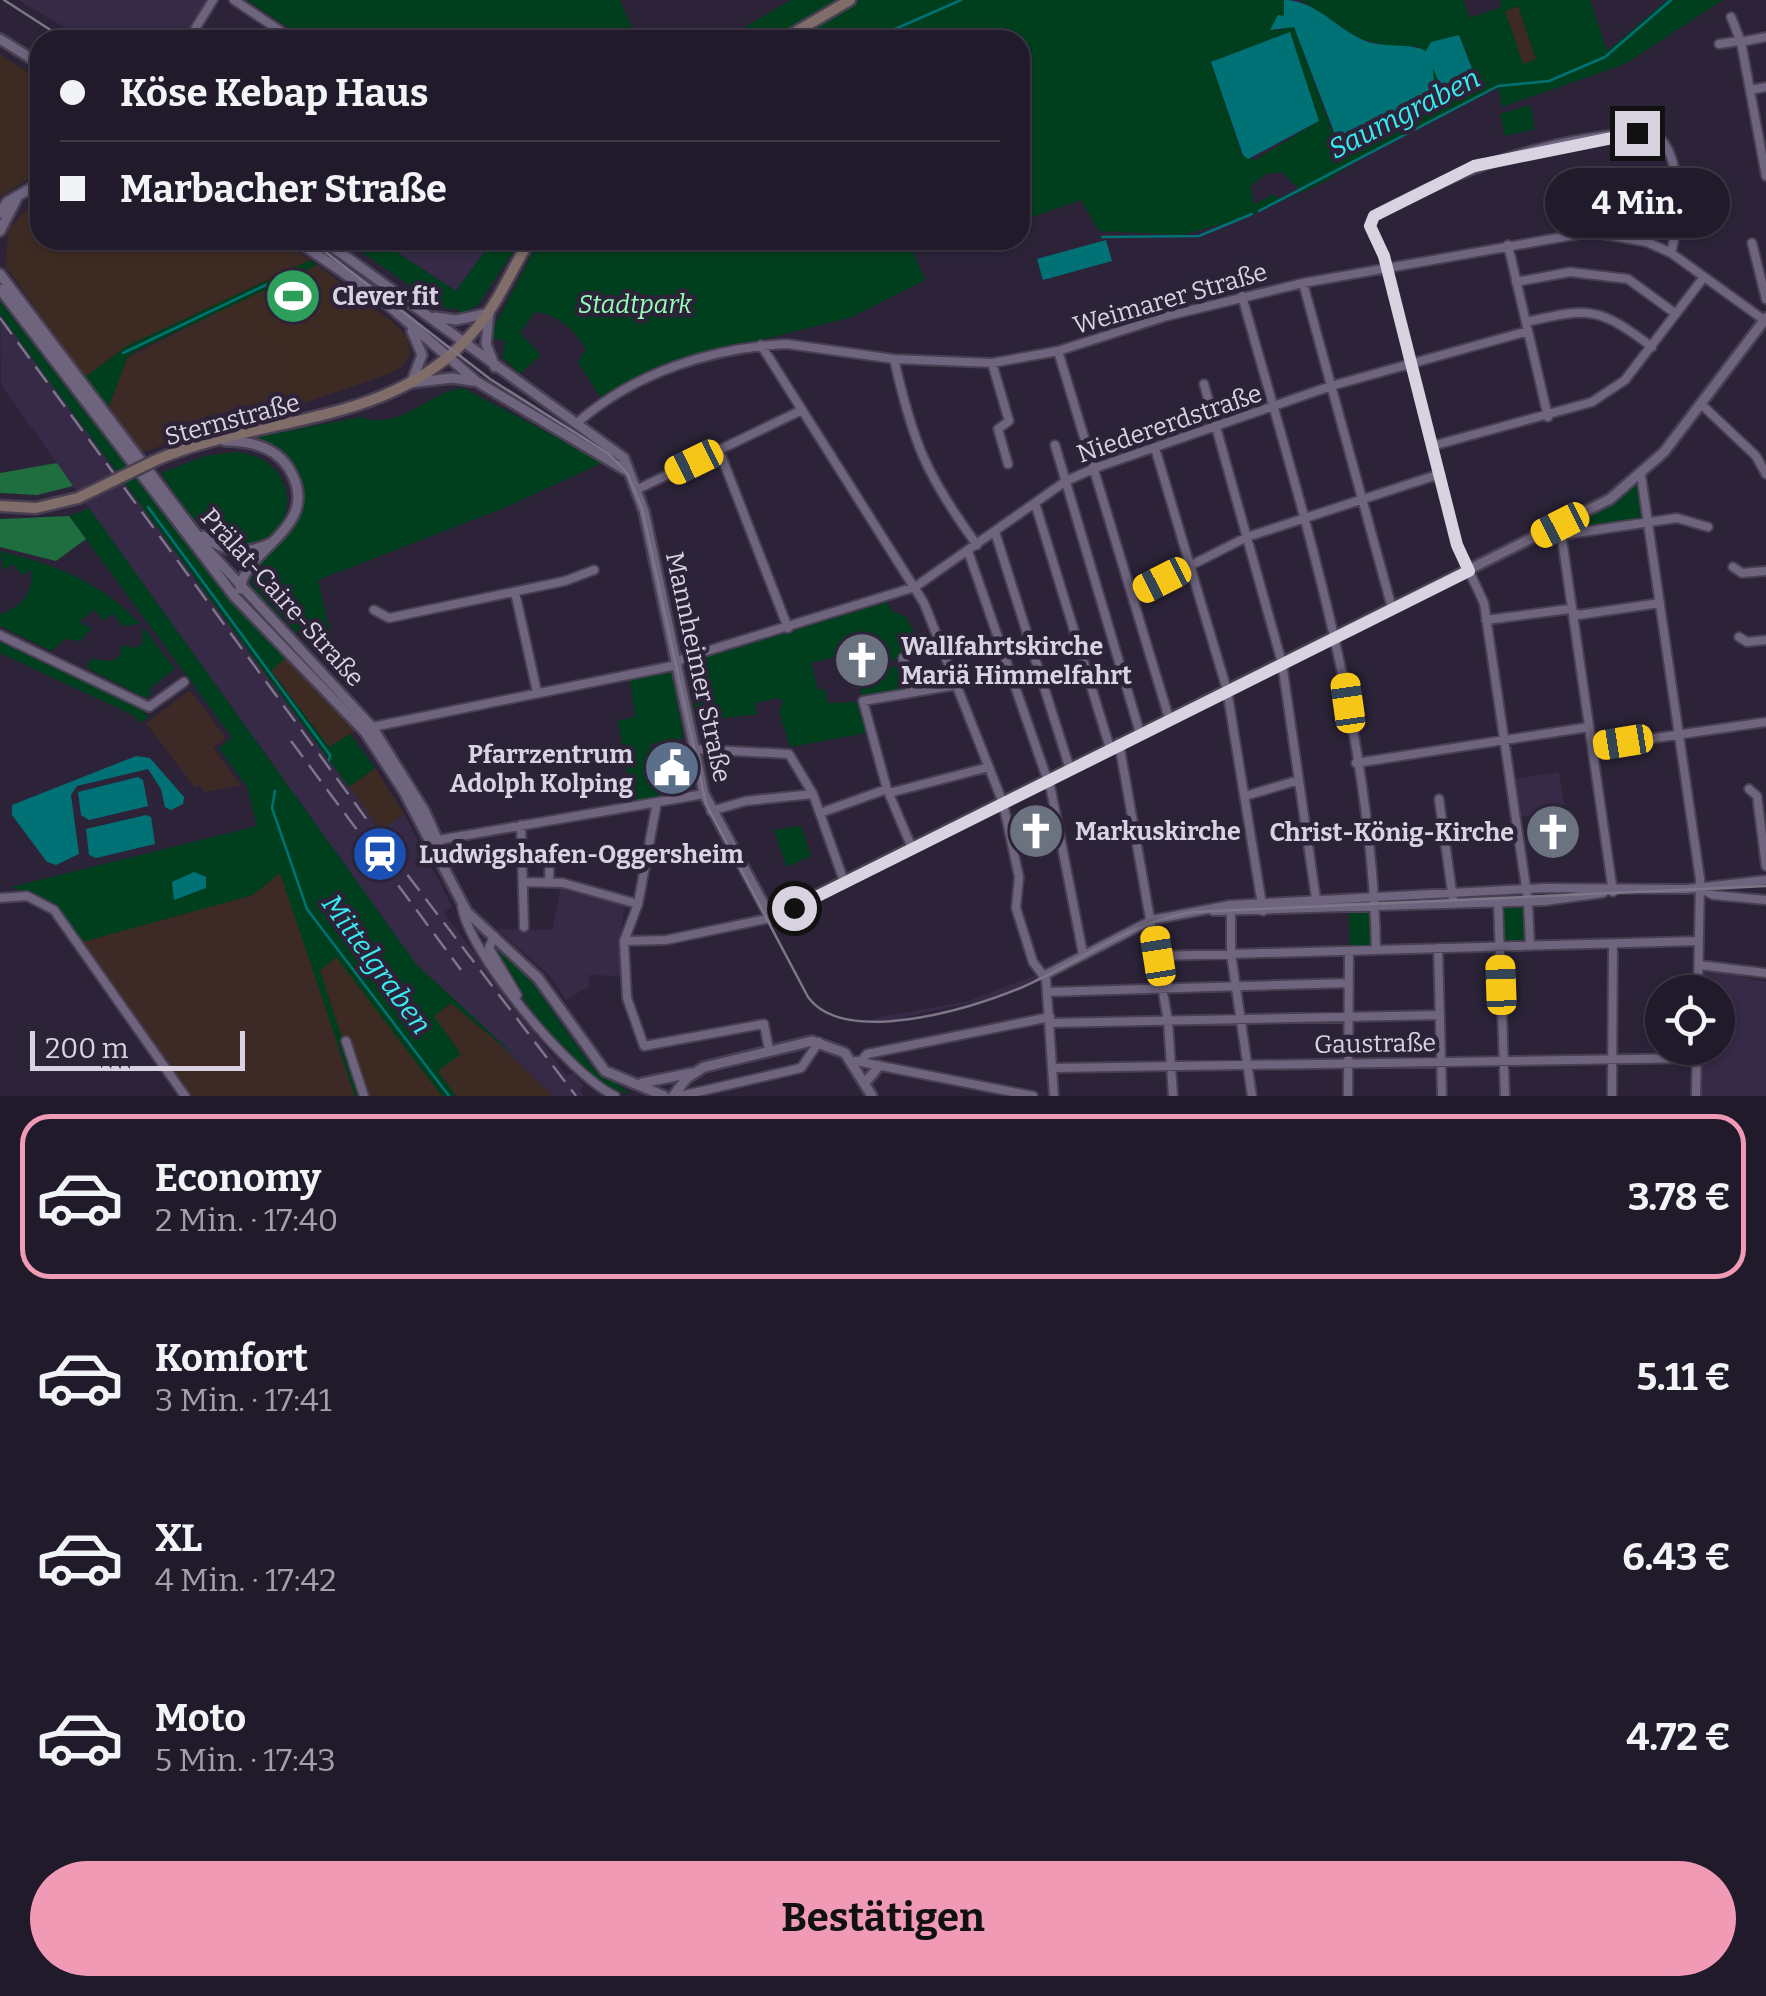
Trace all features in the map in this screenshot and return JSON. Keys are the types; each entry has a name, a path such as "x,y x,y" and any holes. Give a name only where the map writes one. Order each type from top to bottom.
{"main road":[{"path":"799,30 850,0"},
{"name":"Sternstraße","path":"0,506 36,508 78,498 154,461 212,440 352,410 410,383 464,342 488,313 524,250"}],"street":[{"path":"194,30 213,0"},
{"path":"234,0 279,30"},
{"path":"1731,16 1740,41 1766,176"},
{"path":"1719,44 1766,37"},
{"path":"0,39 30,58"},
{"path":"1750,90 1766,87"},
{"path":"1530,946 1528,901 1486,620 1457,545 1387,268 1370,226 1374,216 1440,179 1509,155 1651,132 1668,147 1680,218 1671,253"},
{"path":"0,213 7,202 30,190"},
{"path":"0,231 16,200"},
{"name":"Weimarer Straße","path":"578,422 601,403 652,374 714,354 761,345 786,344 894,359 992,362 1058,351 1242,296 1303,282 1591,232 1647,242 1671,253 1765,319"},
{"path":"1752,243 1766,300"},
{"path":"1508,245 1548,416"},
{"path":"310,250 399,314 476,381 629,472"},
{"name":"Mannheimer Straße","path":"337,250 433,317 496,368 617,450 638,489 679,661 704,794 772,918"},
{"path":"1516,282 1570,272 1628,278 1676,314"},
{"name":"Prälat-Caire-Straße","path":"0,274 70,378"},
{"path":"1432,446 1592,402 1619,383 1704,277"},
{"path":"1303,282 1392,608"},
{"name":"Prälat-Caire-Straße","path":"0,290 248,609 317,674"},
{"path":"1242,296 1336,636 1375,902 1376,950"},
{"name":"Niedererdstraße","path":"368,729 679,661 914,587 1066,481 1095,468 1330,386 1576,310 1613,317 1652,346"},
{"path":"433,317 456,320 488,313 486,344 496,368"},
{"path":"399,314 421,348 410,383 457,378 476,381"},
{"path":"624,940 666,940 772,918 1003,803 1069,765 1561,530 1641,475 1765,319"},
{"path":"761,345 914,587 1003,803 1018,876 1016,908 1033,962 1048,992 1054,1096"},
{"path":"1058,351 1170,718"},
{"path":"894,359 912,439 972,548 1046,777 1083,954"},
{"path":"992,362 1009,420 998,429 1008,464"},
{"path":"1204,384 1282,663 1316,899"},
{"path":"1701,404 1756,456 1766,474"},
{"path":"638,489 802,410"},
{"name":"Prälat-Caire-Straße","path":"112,433 240,586 368,729 411,786 480,952 596,1086 615,1096"},
{"path":"212,440 248,443 278,456 292,476 296,504 287,528 240,586 248,609"},
{"path":"1054,445 1140,733"},
{"path":"1155,448 1228,690 1262,906"},
{"path":"718,450 788,628"},
{"path":"1132,594 1248,537 1302,516 1440,474"},
{"path":"1641,475 1700,888 1699,975"},
{"path":"1034,503 1112,745 1152,920 1174,1068 1173,1096"},
{"path":"1561,530 1677,518 1708,527"},
{"path":"190,526 216,546 232,551 254,551 274,542"},
{"path":"1561,530 1593,747 1608,891"},
{"path":"995,532 1069,765"},
{"path":"1733,567 1742,573 1766,570"},
{"path":"374,610 386,618 515,592 594,570"},
{"path":"515,592 537,692"},
{"path":"1486,620 1660,603"},
{"path":"0,635 149,708 184,682"},
{"path":"1739,636 1747,642 1766,640"},
{"path":"903,658 910,693"},
{"path":"912,848 888,791 863,701 956,685"},
{"path":"1593,747 1766,722"},
{"path":"1356,763 1590,728"},
{"path":"695,750 785,753 813,794 844,881"},
{"path":"820,813 888,791 988,768"},
{"path":"1245,796 1299,780"},
{"path":"1749,789 1757,796 1766,866"},
{"path":"434,842 704,794"},
{"path":"711,811 746,801 813,794"},
{"path":"1439,800 1453,899"},
{"path":"657,802 638,904 624,940 627,998 644,1046 764,1024 770,1050"},
{"path":"521,826 524,928"},
{"path":"549,881 550,850"},
{"path":"1498,897 1524,890 1700,888 1712,883 1766,880"},
{"path":"524,882 549,881 638,904"},
{"path":"1700,888 1713,895 1766,900"},
{"path":"1043,976 1152,920 1210,909 1498,897 1528,901 1608,891"},
{"path":"0,898 26,896 54,910 185,1096"},
{"path":"1498,897 1505,1096"},
{"path":"1262,906 1316,899 1375,902"},
{"name":"Prälat-Caire-Straße","path":"462,903 538,978 598,1064 613,1076 664,1096"},
{"path":"1231,908 1231,954 1252,1096"},
{"name":"Prälat-Caire-Straße","path":"494,936 489,948 518,999"},
{"path":"1158,956 1700,941"},
{"path":"1612,1096 1613,944"},
{"path":"1438,948 1442,1096"},
{"path":"1348,1096 1349,951"},
{"path":"1699,965 1766,973"},
{"path":"1048,992 1349,984"},
{"path":"855,1061 866,1054 1050,1020 1440,1015"},
{"path":"346,1041 364,1096"},
{"path":"635,1085 770,1050 819,1042 838,1048 855,1061 872,1096"},
{"path":"677,1093 801,1068 819,1042"},
{"name":"Gaustraße","path":"1053,1068 1645,1056"},
{"path":"855,1061 1033,1096"},
{"path":"1696,1096 1697,1065"},
{"path":"866,1083 880,1066"},
{"path":"677,1093 694,1072"}],"shaded area":[{"path":"18,0 209,0 188,30 69,30"},
{"path":"1284,0 1306,5 1371,43 1426,51 1431,42 1459,35 1478,84 1446,100 1433,68 1435,98 1336,137 1294,27 1270,30 1278,15 1284,16"},
{"path":"1518,6 1536,60 1523,64 1505,11"},
{"path":"1290,32 1319,121 1248,159 1243,155 1211,62"},
{"path":"0,54 30,74 30,178 0,197"},
{"path":"30,206 30,250 295,250 310,260 127,346 85,377 6,267 8,229"},
{"path":"1106,240 1112,261 1043,280 1037,259"},
{"path":"394,250 486,250 456,291"},
{"path":"317,265 394,323 407,337 410,354 403,366 391,373 279,412 272,372 220,311"},
{"path":"220,311 283,355 272,372 287,383 274,402 279,412 197,432 142,453 108,409 127,358"},
{"path":"0,314 381,830 404,814 452,906 444,913 567,1076 573,1072 584,1086 580,1090 584,1096 553,1096 416,964 1,385"},
{"path":"57,463 73,486 37,495 0,493 0,473"},
{"path":"69,516 86,539 56,561 0,547 0,519"},
{"path":"288,656 357,730 329,747 270,670"},
{"path":"190,690 226,738 213,748 241,785 205,792 199,785 195,788 146,723"},
{"path":"136,756 150,758 184,797 183,804 171,810 165,807 161,789 148,769 77,786 71,795 79,854 56,865 47,862 12,815 12,805"},
{"path":"375,768 404,814 381,831 349,787"},
{"path":"1559,772 1565,811 1520,817 1514,779"},
{"path":"138,777 143,780 148,806 89,820 81,815 78,792"},
{"path":"151,817 155,844 96,858 89,855 86,829"},
{"path":"194,872 206,877 206,888 174,900 172,882"},
{"path":"280,872 355,1096 178,1096 74,944 253,895"},
{"path":"561,886 625,904 620,938 621,976 588,975 590,986 566,1000 550,976 497,929 552,930"},
{"path":"337,956 442,1096 361,1096 320,970"},
{"path":"1704,967 1766,982 1766,1096 1702,1096 1702,1065 1735,1065 1735,975 1704,975"},
{"path":"1041,973 1044,978 1005,995 876,1024 875,1018 968,1001"},
{"path":"451,1003 521,1061 553,1096 456,1096 438,1071 433,1016"}],"green space":[{"path":"247,0 620,0 633,30 292,30"},
{"path":"791,0 845,0 790,30 740,30"},
{"path":"856,0 1284,0 1285,15 1273,31 1294,27 1333,134 1438,92 1430,70 1434,68 1443,98 1478,81 1459,35 1426,52 1416,46 1394,48 1358,38 1301,0 1463,0 1470,18 1501,7 1500,0 1590,0 1607,51 1667,0 1723,0 1625,64 1502,107 1498,87 1369,153 1326,181 1242,219 1181,235 1099,231 1081,200 1030,218 1030,30 808,30","holes":["1518,6 1536,59 1523,64 1505,11","1290,32 1319,121 1255,160 1242,155 1211,62","1282,172 1300,190 1280,200 1275,194 1254,204 1250,187 1266,174"]},
{"path":"1530,105 1535,129 1505,136 1500,114"},
{"path":"359,250 394,250 456,291 486,250 514,250 478,305 459,316 458,309 442,308"},
{"name":"Stadtpark","path":"534,250 912,250 925,280 852,317 677,361 601,398 578,362 586,349 559,320 535,312 520,333 541,355 520,374 502,357 505,341 489,337"},
{"path":"310,260 317,265 136,351 127,358 108,409 85,377 127,346"},
{"path":"0,301 190,549 288,656 271,671 329,747 350,734 375,768 349,787 0,314"},
{"path":"463,388 604,462 504,508 318,580 341,678 255,590 248,576 294,523 301,509 302,493 287,455 251,438 361,417 389,419"},
{"path":"235,452 263,460 280,477 287,497 284,517 274,534 256,544 232,543 204,528 161,473 205,456"},
{"path":"1640,479 1646,519 1564,532 1563,527"},
{"path":"89,508 416,964 521,1061 451,1003 434,1016 461,1054 438,1071 456,1096 442,1096 336,957 320,971 361,1096 355,1096 280,873 253,895 82,942 47,901 11,887 257,826 247,787 219,748 232,737 69,516"},
{"path":"0,551 76,577 109,596 140,624 123,626 113,614 104,620 94,610 81,620 81,624 92,628 80,641 65,639 51,651 0,626 0,614 24,598 31,570 22,575 13,564 3,570"},
{"path":"887,602 891,611 905,616 924,650 892,661 886,644 811,663 818,690 825,689 828,703 858,702 867,733 790,747 779,712 783,701 778,698 755,703 757,714 697,721 685,664"},
{"path":"143,627 175,669 149,689 152,694 145,698 87,668 90,659 112,661 120,656 122,645 135,648 142,644"},
{"path":"0,642 142,709 148,717 140,723 133,715 0,653"},
{"path":"897,666 903,695 863,701 857,676"},
{"path":"671,671 684,738 650,744 660,798 632,802 618,721 635,717 630,680"},
{"path":"801,826 811,856 787,867 774,830"},
{"path":"1526,907 1528,944 1502,944 1500,908"},
{"path":"1373,912 1374,948 1350,949 1349,913"},
{"path":"491,942 524,971 594,1070 632,1094 612,1088 570,1055 531,1009"}],"waterway":[{"name":"Mittelgraben","path":"893,30 961,0"},
{"name":"Saumgraben","path":"1259,211 1498,86 1549,81 1605,57 1671,0"},
{"name":"Saumgraben","path":"1102,237 1199,236 1252,214"},
{"name":"Mittelgraben","path":"123,353 293,272"},
{"name":"Mittelgraben","path":"148,507 330,755 329,760"},
{"name":"Mittelgraben","path":"275,791 272,808 307,909 449,1096"}],"tram line":[{"path":"4,0 50,30"},
{"path":"323,250 490,379 609,454 627,473 642,508 706,804 808,997 825,1012 849,1020 878,1022 970,1006 1040,979 1125,934 1193,912 1766,886"}],"railway":[{"path":"0,318 406,873 576,1096"},
{"path":"291,741 461,970"}],"place":[{"name":"Clever fit","path":"293,296"},
{"name":"Wallfahrtskirche Mariä Himmelfahrt","path":"862,660"},
{"name":"Pfarrzentrum Adolph Kolping","path":"672,768"},
{"name":"Markuskirche","path":"1036,831"},
{"name":"Christ-König-Kirche","path":"1553,832"},
{"name":"Ludwigshafen-Oggersheim","path":"380,854"}],"route":[{"path":"794,908 1469,571 1457,545 1384,256 1370,226 1374,216 1440,179 1474,166 1509,155 1637,133"}]}
